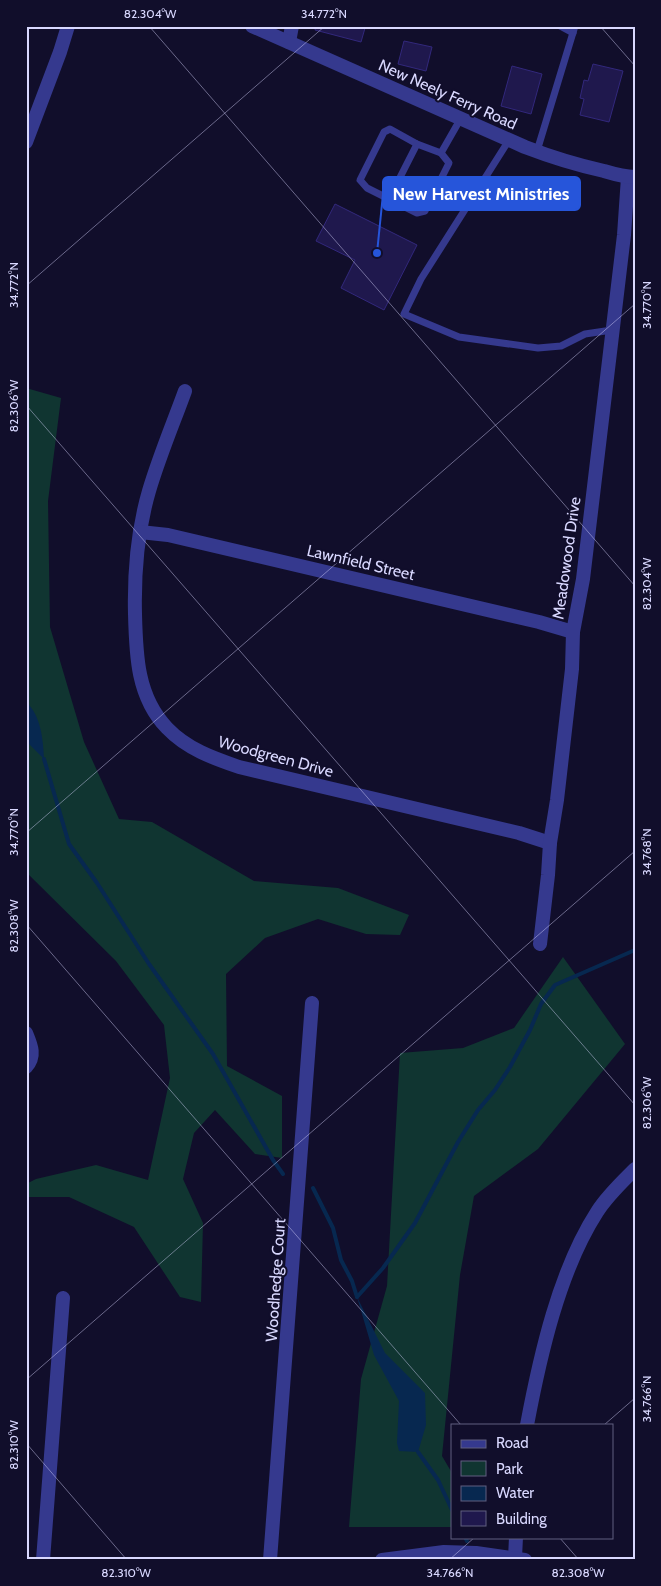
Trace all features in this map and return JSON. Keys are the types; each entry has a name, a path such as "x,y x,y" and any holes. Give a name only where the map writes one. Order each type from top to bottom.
{"street":[{"path":"26,142 68,26"},
{"name":"New Neely Ferry Road","path":"252,26 537,151 586,167 631,177"},
{"path":"289,42 292,26"},
{"name":"Meadowood Drive","path":"540,944 550,843 557,800 572,669 573,632 583,579 631,177"},
{"name":"Woodgreen Drive","path":"185,391 149,491 134,573 135,645 138,669 145,692 154,711 167,728 208,756 240,767 519,833 550,843"},
{"name":"Lawnfield Street","path":"140,532 168,535 539,622 573,632"},
{"name":"Woodhedge Court","path":"270,1560 312,1003"},
{"path":"26,1033 32,1046 31,1061 26,1067"},
{"path":"526,1424 549,1328 569,1268 596,1212 635,1169"},
{"path":"43,1560 63,1298"},
{"path":"382,1560 444,1552 476,1553 520,1559 516,1538"}],"lane":[{"path":"537,151 574,30 560,26"},
{"path":"441,153 461,118"},
{"path":"390,129 417,144 441,153 449,163 425,212 417,212 366,188 360,180 384,132 390,129"},
{"path":"510,140 421,279 404,314 460,337 538,348 561,346 585,334 612,330"},
{"path":"389,199 417,144"}],"green space":[{"path":"26,388 61,398 48,501 50,627 84,742 119,819 152,822 254,881 338,888 409,915 400,935 366,934 318,919 265,938 226,974 227,1066 282,1096 282,1158 255,1154 215,1110 194,1133 183,1179 203,1223 201,1302 180,1297 134,1227 69,1197 26,1197 26,1184 36,1179 96,1165 148,1180 170,1078 164,1025 116,961 26,872"},
{"path":"563,957 625,1044 538,1149 474,1196 460,1275 442,1456 451,1471 451,1527 349,1527 361,1379 387,1286 400,1053 463,1048 514,1028"}],"water":[{"path":"26,702 31,707 38,721 42,736 44,759 26,741"},
{"path":"357,1297 385,1353 425,1393 426,1425 418,1452 399,1451 397,1443 399,1401 374,1355"}],"building":[{"path":"316,26 358,26 365,28 361,42 315,30"},
{"path":"404,41 432,47 426,71 398,64"},
{"path":"593,64 623,71 609,122 580,115 584,99 580,98 584,80 588,81"},
{"path":"512,66 542,74 531,114 501,106"},
{"path":"335,204 417,245 384,310 341,288 355,260 316,241"}],"waterway":[{"path":"44,759 69,844 97,883 149,964 213,1054 273,1160 283,1174"},
{"path":"357,1297 383,1268 415,1223 458,1142 478,1110 495,1090 510,1067 530,1030 541,1004 555,985 635,950"},
{"path":"313,1188 333,1228 341,1260 352,1281 357,1297"},
{"path":"418,1452 438,1480 451,1508"}],"place":[{"name":"New Harvest Ministries","path":"377,253"}]}
